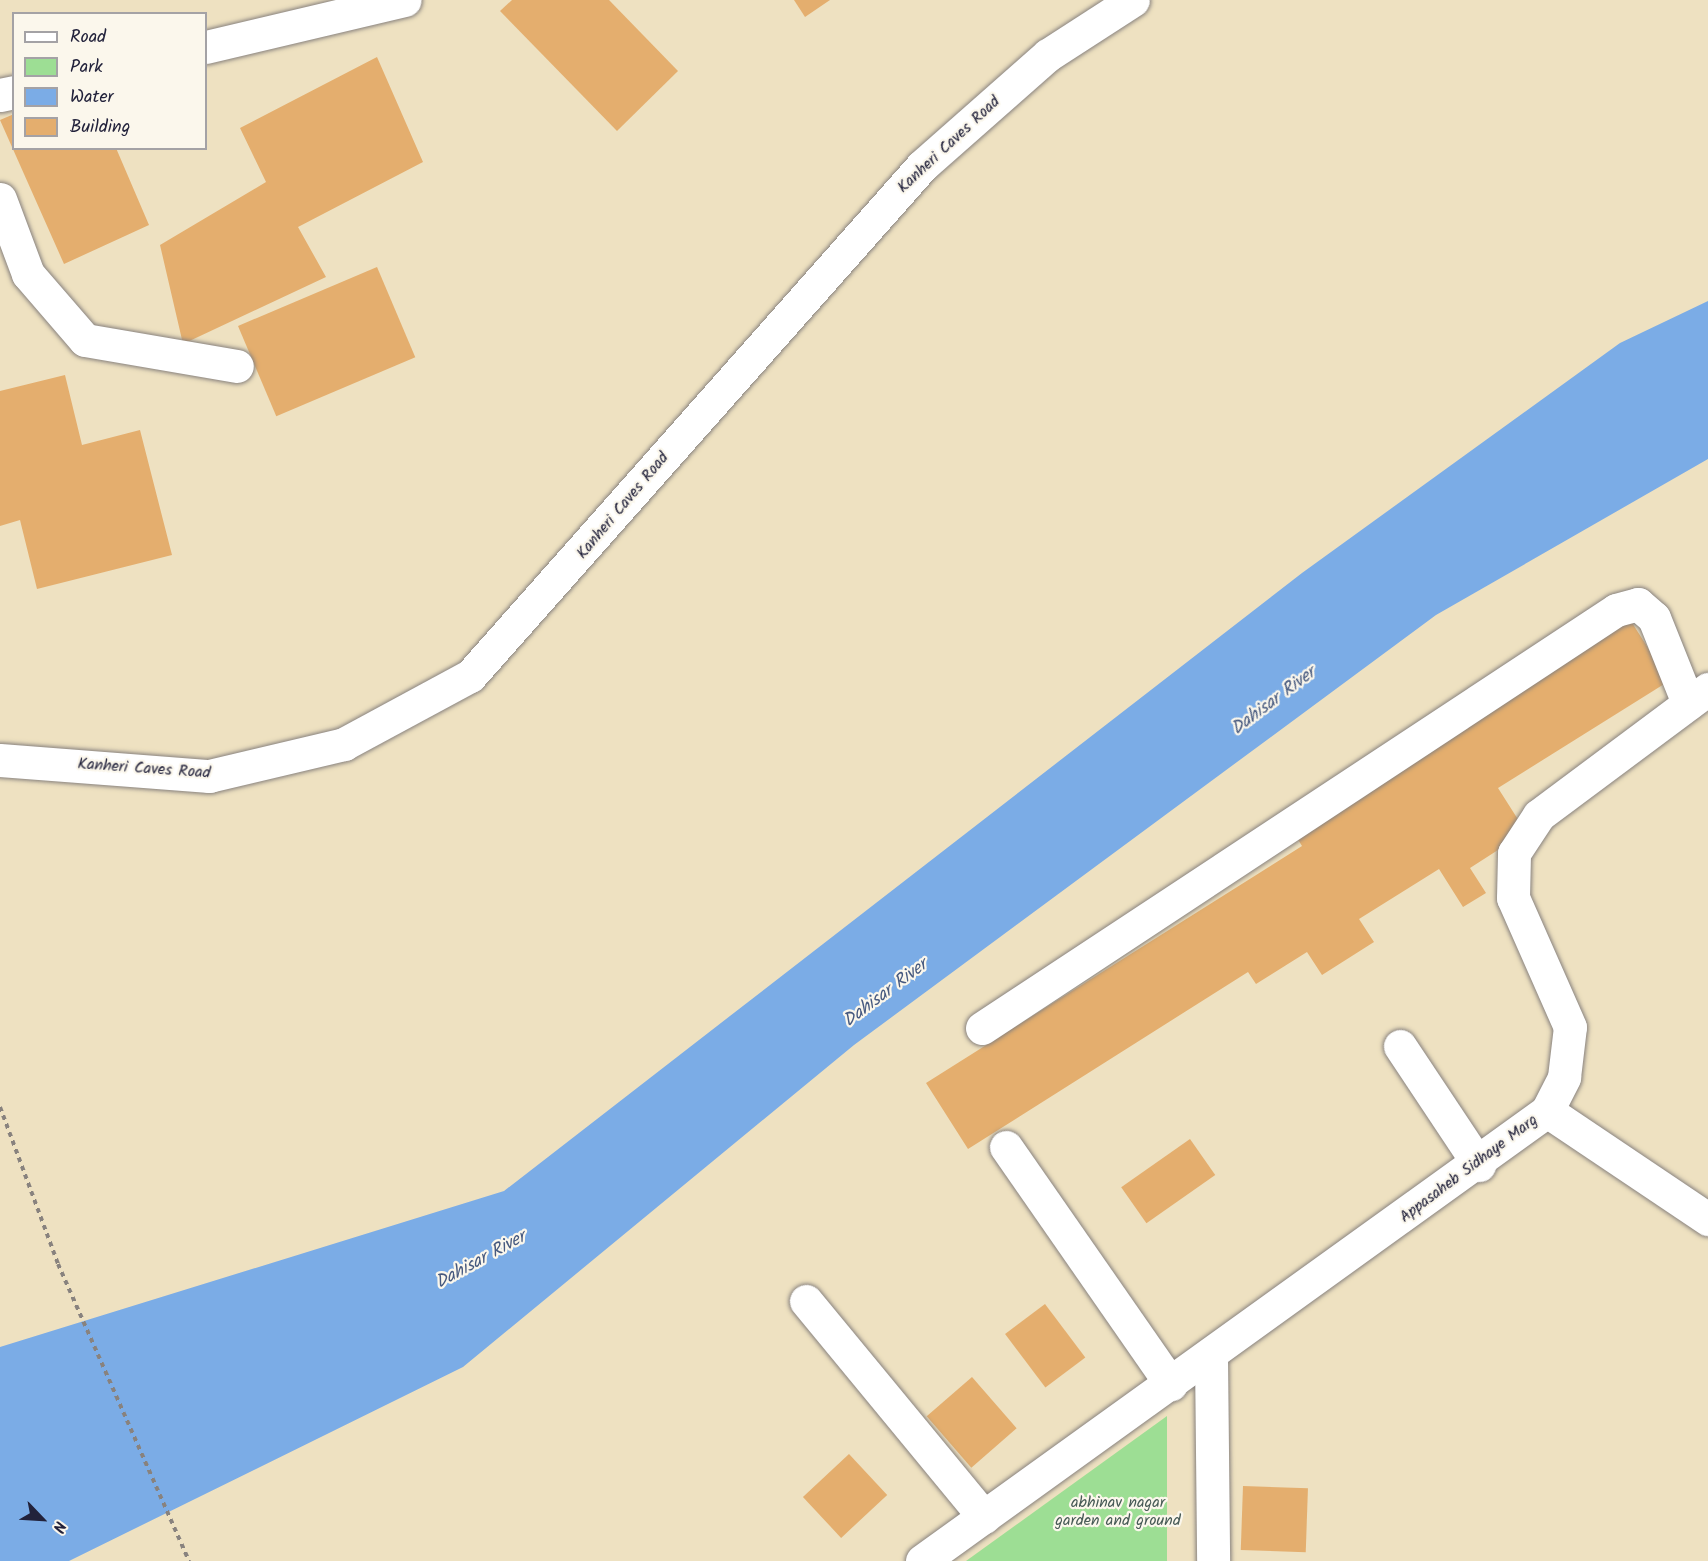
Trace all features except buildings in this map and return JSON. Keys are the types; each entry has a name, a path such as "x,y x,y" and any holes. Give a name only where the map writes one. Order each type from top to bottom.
{"street":[{"path":"207,47 405,0"},
{"name":"Kanheri Caves Road","path":"0,760 209,776 344,744 470,676 922,166 1048,55 1132,0"},
{"path":"0,199 28,274 85,340 237,366"},
{"path":"982,1028 1616,610 1638,604 1654,618 1698,696"},
{"name":"Appasaheb Sidhaye Marg","path":"922,1561 1479,1165 1546,1111 1564,1077 1570,1028 1514,898 1514,853 1539,815 1698,696"},
{"path":"1400,1046 1479,1165"},
{"path":"1546,1111 1708,1219"},
{"path":"1006,1147 1192,1369 1213,1561"},
{"path":"806,1301 984,1517"},
{"path":"1190,1561 1192,1369"}],"path":[{"path":"0,1107 58,1264 189,1561"}],"green space":[{"name":"abhinav nagar garden and ground","path":"1167,1416 1167,1561 966,1561"}],"water":[{"name":"Dahisar River","path":"1708,301 1708,459 1436,615 854,1045 463,1367 69,1561 0,1561 0,1347 504,1191 1302,573 1620,343"}]}
